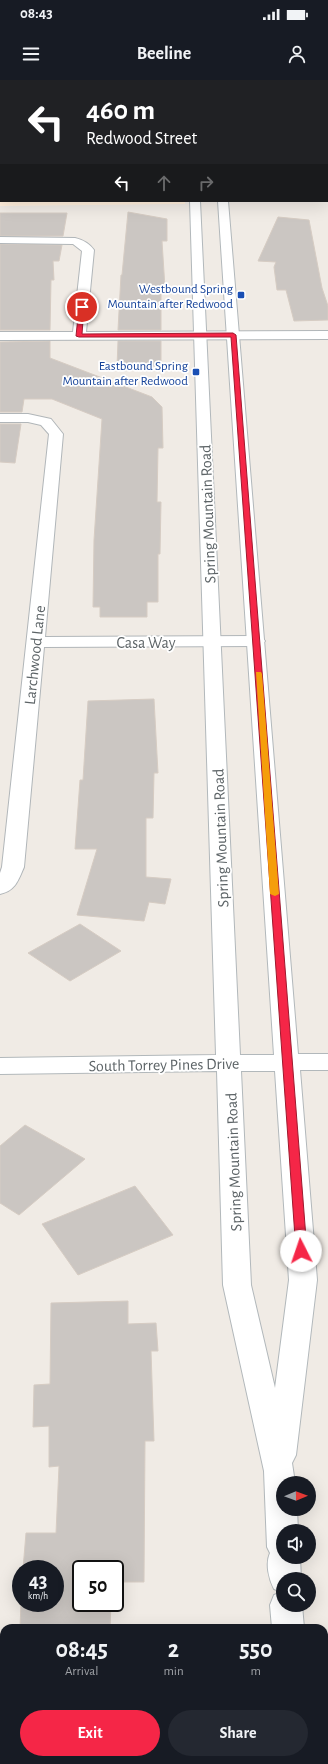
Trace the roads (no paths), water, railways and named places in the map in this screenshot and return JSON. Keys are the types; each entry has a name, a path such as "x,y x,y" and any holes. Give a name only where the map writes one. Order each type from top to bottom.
{"main road":[{"name":"Spring Mountain Road","path":"223,202 220,227 233,335 303,1280 279,1471"},
{"name":"Spring Mountain Road","path":"201,204 200,335 238,1285 279,1471 282,1524"},
{"path":"0,240 75,241 82,244 88,250 79,336"},
{"path":"0,336 328,335"},
{"name":"Larchwood Lane","path":"0,418 28,418 46,422 56,434 12,867 6,884 0,888"},
{"name":"Casa Way","path":"36,642 256,641"},
{"name":"South Torrey Pines Drive","path":"0,1066 328,1062"},
{"path":"287,1612 288,1624"}],"place":[{"name":"Westbound Spring Mountain after Redwood","path":"241,295"},
{"name":"Eastbound Spring Mountain after Redwood","path":"196,372"}]}
